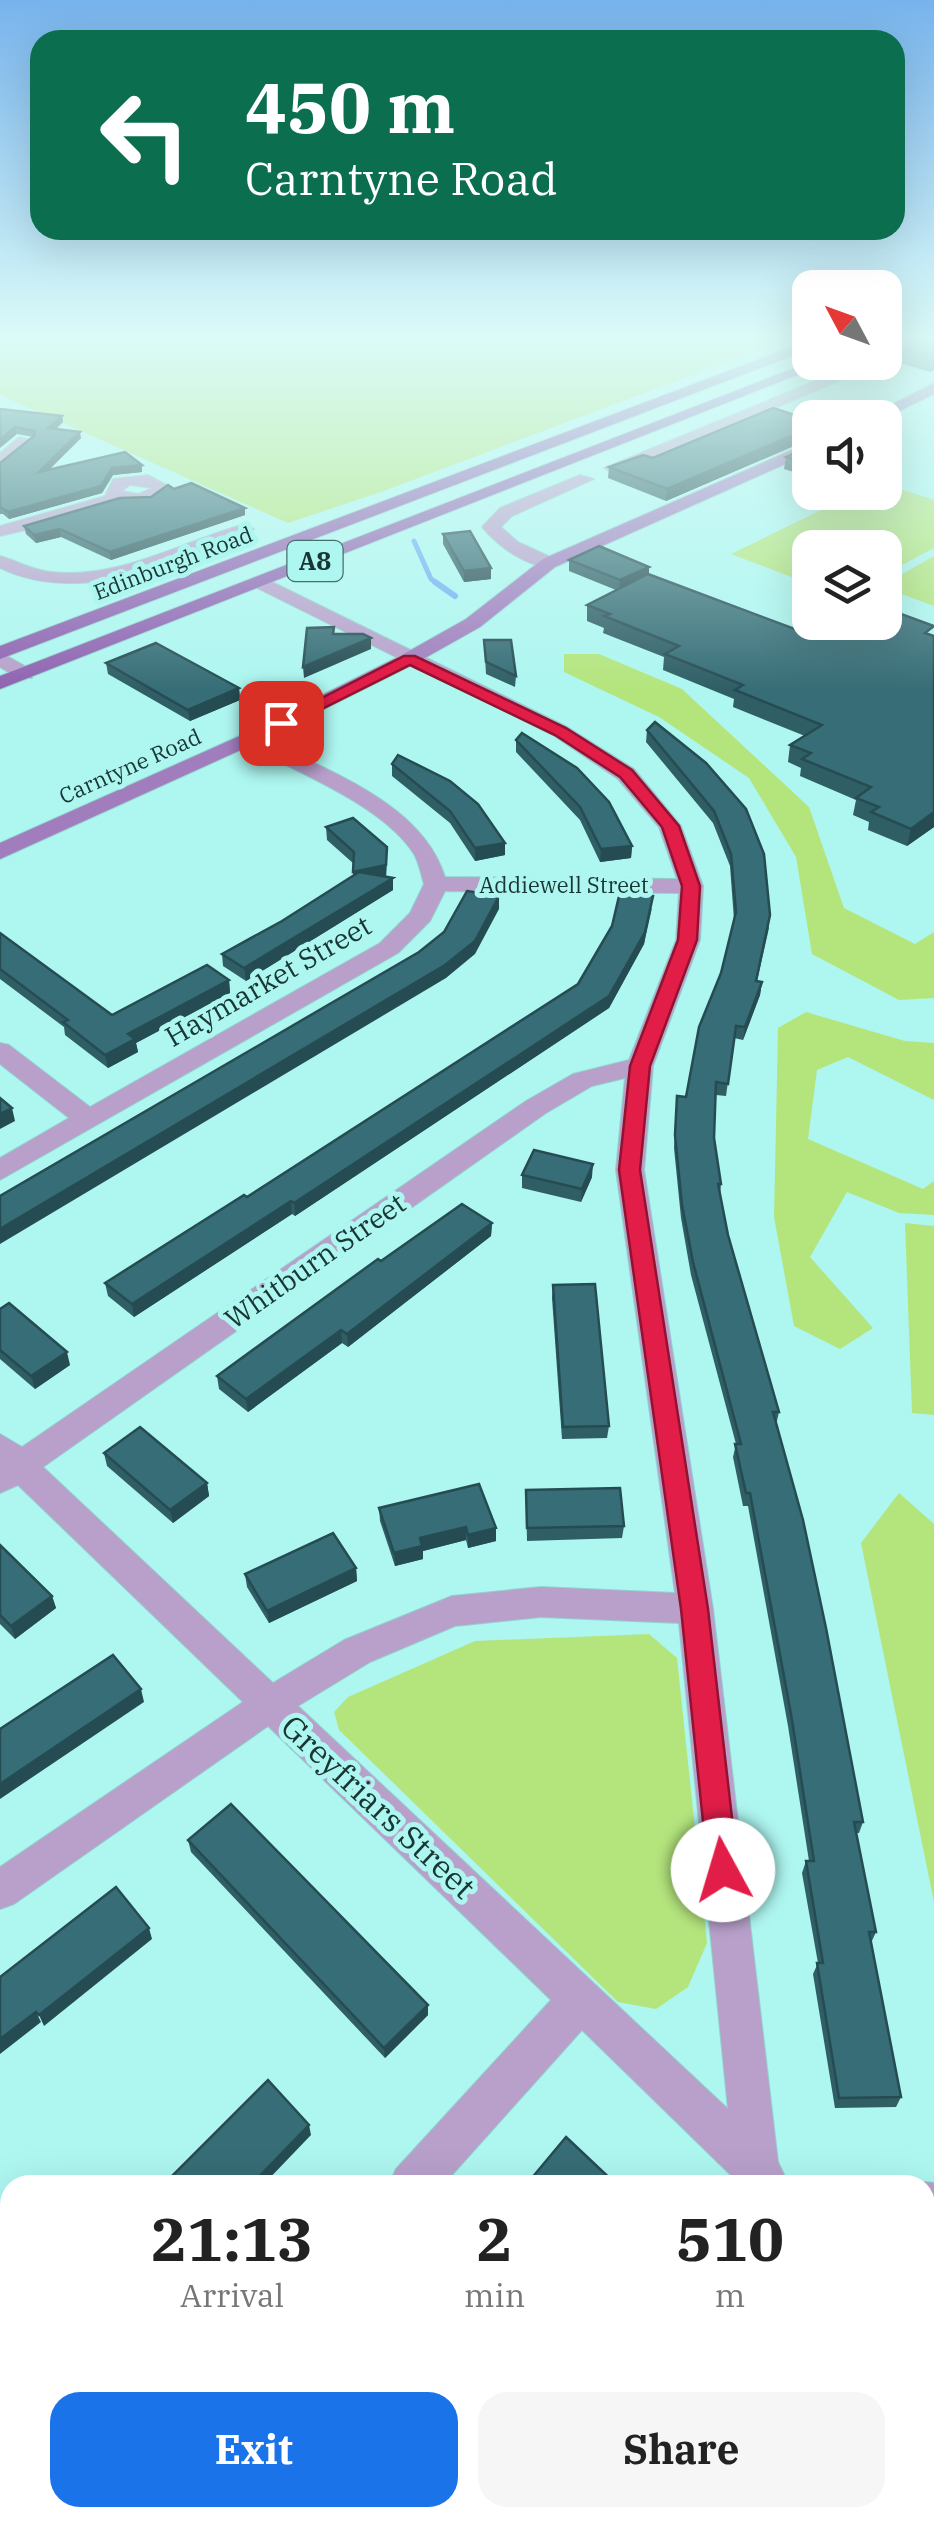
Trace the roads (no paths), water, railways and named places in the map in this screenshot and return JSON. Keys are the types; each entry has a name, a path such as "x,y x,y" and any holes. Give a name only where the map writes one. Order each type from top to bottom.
{"main road":[{"name":"Edinburgh Road","path":"0,656 521,454"},
{"name":"Edinburgh Road","path":"0,683 587,454"},
{"path":"304,536 338,552"},
{"path":"160,592 192,609"}],"street":[{"path":"612,468 652,454"},
{"name":"Carntyne Road","path":"0,852 248,739 410,659 473,623 549,562 792,455"},
{"path":"0,463 26,472"},
{"path":"549,562 484,528 506,512 586,479"},
{"path":"0,531 64,516 118,496"},
{"path":"0,561 16,573 60,579 106,574 245,529"},
{"path":"187,530 210,542"},
{"path":"260,582 560,731 626,774 670,826 691,886 688,940 640,1066 630,1170 695,1609 761,2175"},
{"path":"0,656 25,674"},
{"path":"248,739 398,825 423,850 436,884"},
{"name":"Addiewell Street","path":"436,884 691,886"},
{"name":"Haymarket Street","path":"0,1170 389,948 421,916 436,884"},
{"path":"0,1052 88,1119"},
{"name":"Whitburn Street","path":"7,1464 536,1107 582,1080 640,1066"},
{"name":"Greyfriars Street","path":"7,1464 270,1704 581,1998 760,2175"},
{"path":"0,1890 270,1704 357,1651 452,1611 541,1602 695,1609"},
{"path":"421,2175 581,1998"}],"waterway":[{"path":"414,541 431,579 438,584"},
{"path":"435,582 455,596"}]}
